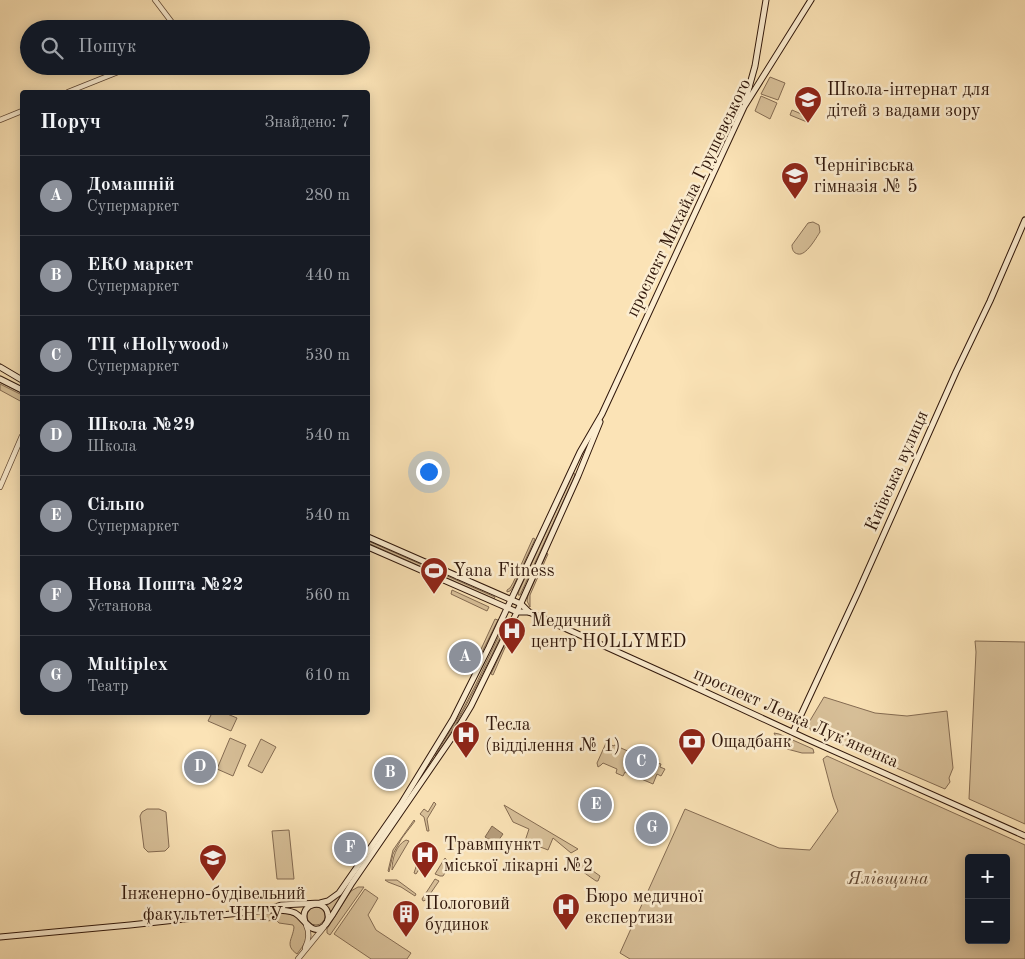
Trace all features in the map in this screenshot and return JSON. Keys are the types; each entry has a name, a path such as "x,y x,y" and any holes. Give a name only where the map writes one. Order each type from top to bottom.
{"main road":[{"path":"744,107 755,66 766,0"},
{"name":"проспект Михайла Грушевського","path":"314,904 328,901 339,893 406,796 453,719 580,452 602,414 744,107 811,0"},
{"path":"755,66 760,70 766,70"},
{"name":"Київська вулиця","path":"793,732 990,301 1025,220"},
{"path":"0,367 20,379"},
{"path":"0,379 20,389"},
{"name":"проспект Михайла Грушевського","path":"326,924 352,882 453,736 471,706 517,612 582,467 602,414"},
{"path":"575,464 582,467"},
{"name":"проспект Левка Лукʼяненка","path":"370,538 520,604 529,612 1025,836"},
{"name":"проспект Левка Лукʼяненка","path":"370,548 507,608 517,612 529,612"},
{"path":"305,922 305,911 314,904"},
{"path":"0,937 267,910 294,913 310,928 314,929 321,928 326,924 328,916 326,908 319,904 281,905 267,910"}],"street":[{"path":"155,0 170,20"},
{"path":"73,90 110,75"},
{"path":"0,120 20,112"},
{"path":"0,487 20,441"},
{"name":"проспект Михайла Грушевського","path":"299,957 307,944 309,936 309,930 305,922"},
{"name":"проспект Михайла Грушевського","path":"299,957 326,924"},
{"path":"314,929 321,931"}],"green space":[{"path":"770,77 785,83 778,100 761,94"},
{"path":"761,96 777,103 770,119 755,111"},
{"path":"792,110 806,116 807,122 790,115"},
{"path":"733,112 735,117 724,140 720,138"},
{"path":"813,222 819,225 820,232 807,250 801,254 796,253 793,251 792,245 808,223"},
{"path":"0,384 20,394 20,401 0,390"},
{"path":"573,473 575,476 520,595 518,595 519,591"},
{"path":"533,538 535,539 513,587 507,592 513,583"},
{"path":"370,542 495,597 494,599 370,544"},
{"path":"547,553 530,595 530,607 527,601 528,595"},
{"path":"452,590 489,607 487,611 451,594"},
{"path":"495,619 498,620 479,658 476,660"},
{"path":"505,623 507,623 474,690 447,739 435,756 462,711"},
{"path":"514,627 493,675 491,674"},
{"path":"975,641 1025,642 1025,824 969,799"},
{"path":"824,697 875,713 907,716 947,711 953,768 949,778 950,782 945,789 811,731 808,724"},
{"path":"211,715 230,715 237,718 231,731 208,721"},
{"path":"774,733 813,749 814,753 802,753 787,749 778,741"},
{"path":"230,738 246,745 233,776 217,769"},
{"path":"261,739 276,747 262,773 248,766"},
{"path":"606,743 637,755 639,751 658,759 657,763 661,764 660,767 665,769 661,776 657,774 653,784 625,772 623,776 616,773 617,769 603,763 598,767 597,763"},
{"name":"Ялівщина","path":"827,756 1025,845 1025,959 630,959 620,953 685,809 779,848 810,850 838,811 823,759"},
{"path":"434,802 436,804 427,819 429,831 427,831 424,817 420,814 424,809 428,812"},
{"path":"504,805 578,849 571,853 553,838 548,850 525,841 529,829 513,822"},
{"path":"147,809 159,809 166,812 169,847 165,851 148,852 144,848 140,816"},
{"path":"414,820 393,854 389,872 393,850"},
{"path":"289,830 294,879 277,879 272,831"},
{"path":"406,840 409,841 392,870 395,853"},
{"path":"430,848 431,851 416,874 414,873 420,855 424,850"},
{"path":"445,858 450,865 443,876 435,874"},
{"path":"579,861 600,876 598,881 575,866"},
{"path":"435,879 439,881 426,900 423,901 422,899"},
{"path":"385,880 397,880 416,894 415,896"},
{"path":"358,887 364,887 330,935 327,933 327,929 351,891"},
{"path":"346,889 330,915 328,908 324,904 333,900"},
{"path":"365,889 378,898 368,915 376,930 411,953 407,959 371,959 334,934"},
{"path":"316,907 322,910 325,916 322,922 316,925 310,922 307,916 310,910"},
{"path":"286,913 299,919 306,930 306,940 297,954 290,945 293,925 279,923 276,920 266,921 265,914"}],"shaded area":[{"path":"492,826 503,834 496,844 485,837"}],"place":[{"name":"Школа-інтернат для дітей з вадами зору","path":"808,124"},
{"name":"Чернігівська гімназія № 5","path":"795,200"},
{"name":"Yana Fitness","path":"434,595"},
{"name":"Медичний центр HOLLYMED","path":"512,655"},
{"name":"Домашній","path":"465,657"},
{"name":"Тесла (відділення № 1)","path":"466,759"},
{"name":"ТЦ «Hollywood»","path":"641,762"},
{"name":"Ощадбанк","path":"692,766"},
{"name":"Школа №29","path":"200,767"},
{"name":"ЕКО маркет","path":"390,773"},
{"name":"Сільпо","path":"596,805"},
{"name":"Multiplex","path":"652,828"},
{"name":"Нова Пошта №22","path":"350,848"},
{"name":"Травмпункт міської лікарні №2","path":"425,879"},
{"name":"Інженерно-будівельний факультет ЧНТУ","path":"213,882"},
{"name":"Бюро медичної експертизи","path":"566,931"},
{"name":"Пологовий будинок","path":"406,938"}]}
